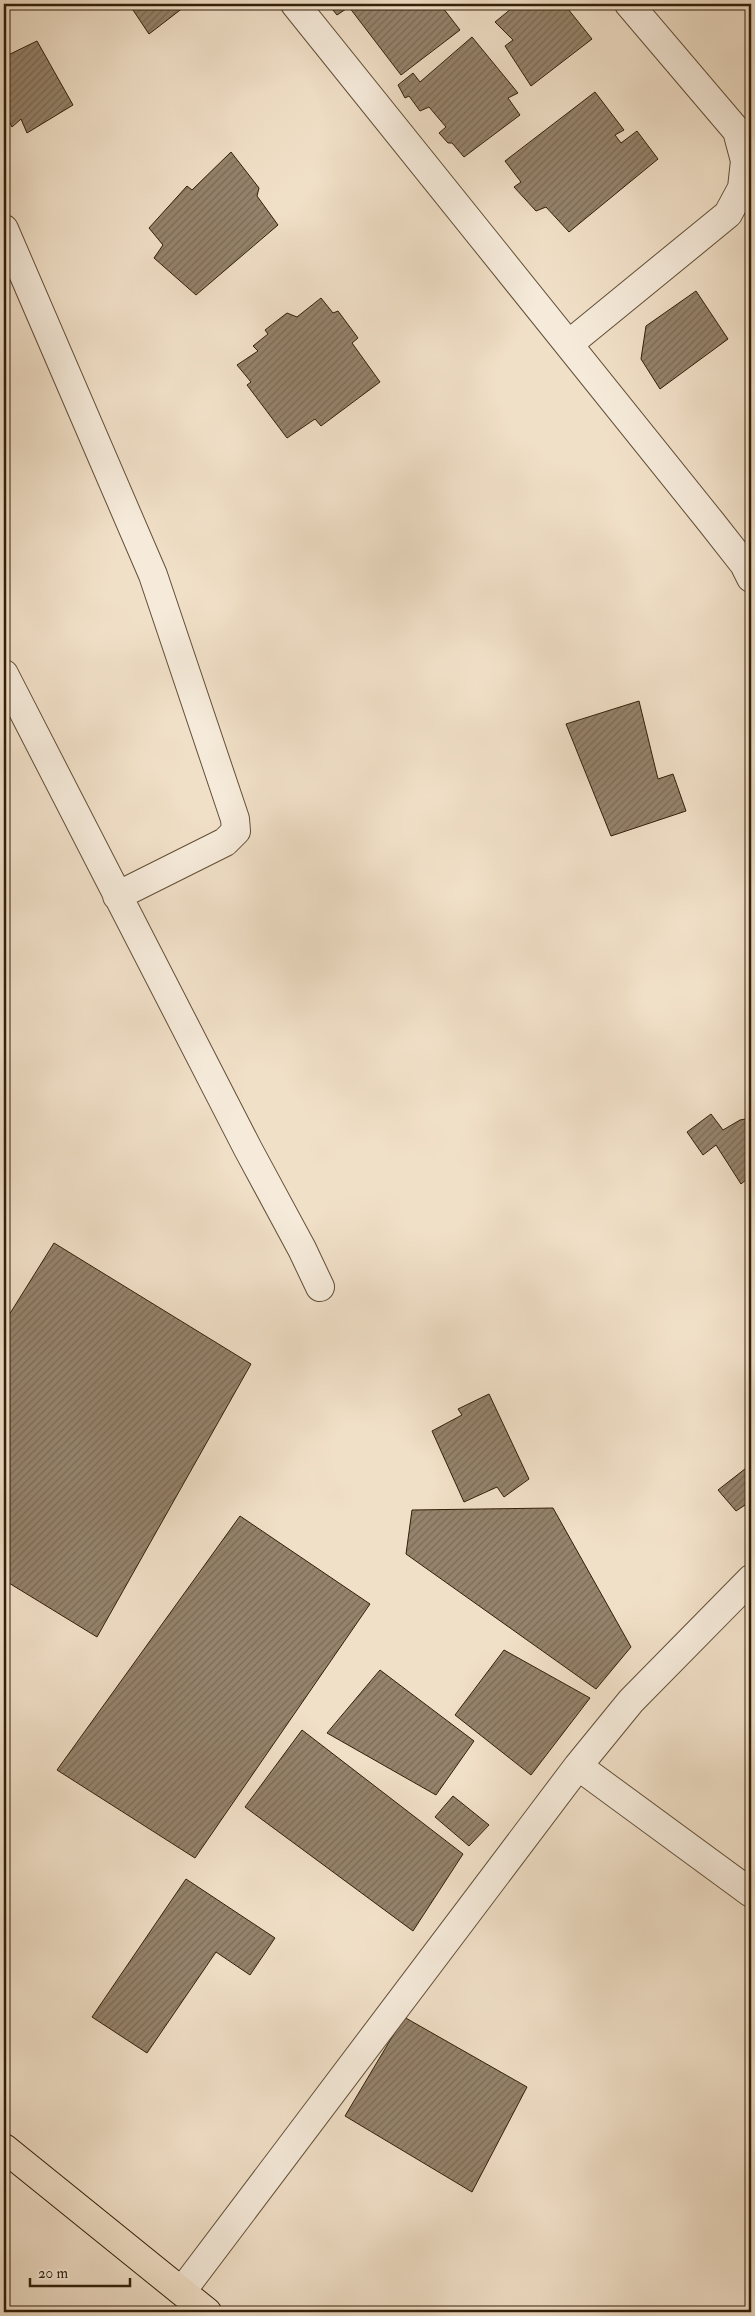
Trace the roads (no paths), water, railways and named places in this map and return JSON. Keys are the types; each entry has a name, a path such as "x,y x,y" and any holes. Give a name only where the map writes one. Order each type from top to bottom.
{"main road":[{"path":"4,2148 207,2312"}],"street":[{"path":"295,4 712,522 744,564 751,578"},
{"path":"569,344 728,214 742,188 745,160 738,131 629,4"},
{"path":"4,229 153,575 234,819 236,831 225,842 117,896"},
{"path":"4,674 320,1287"},
{"path":"182,2291 578,1766 631,1701 751,1579"},
{"path":"578,1766 751,1893"}]}
